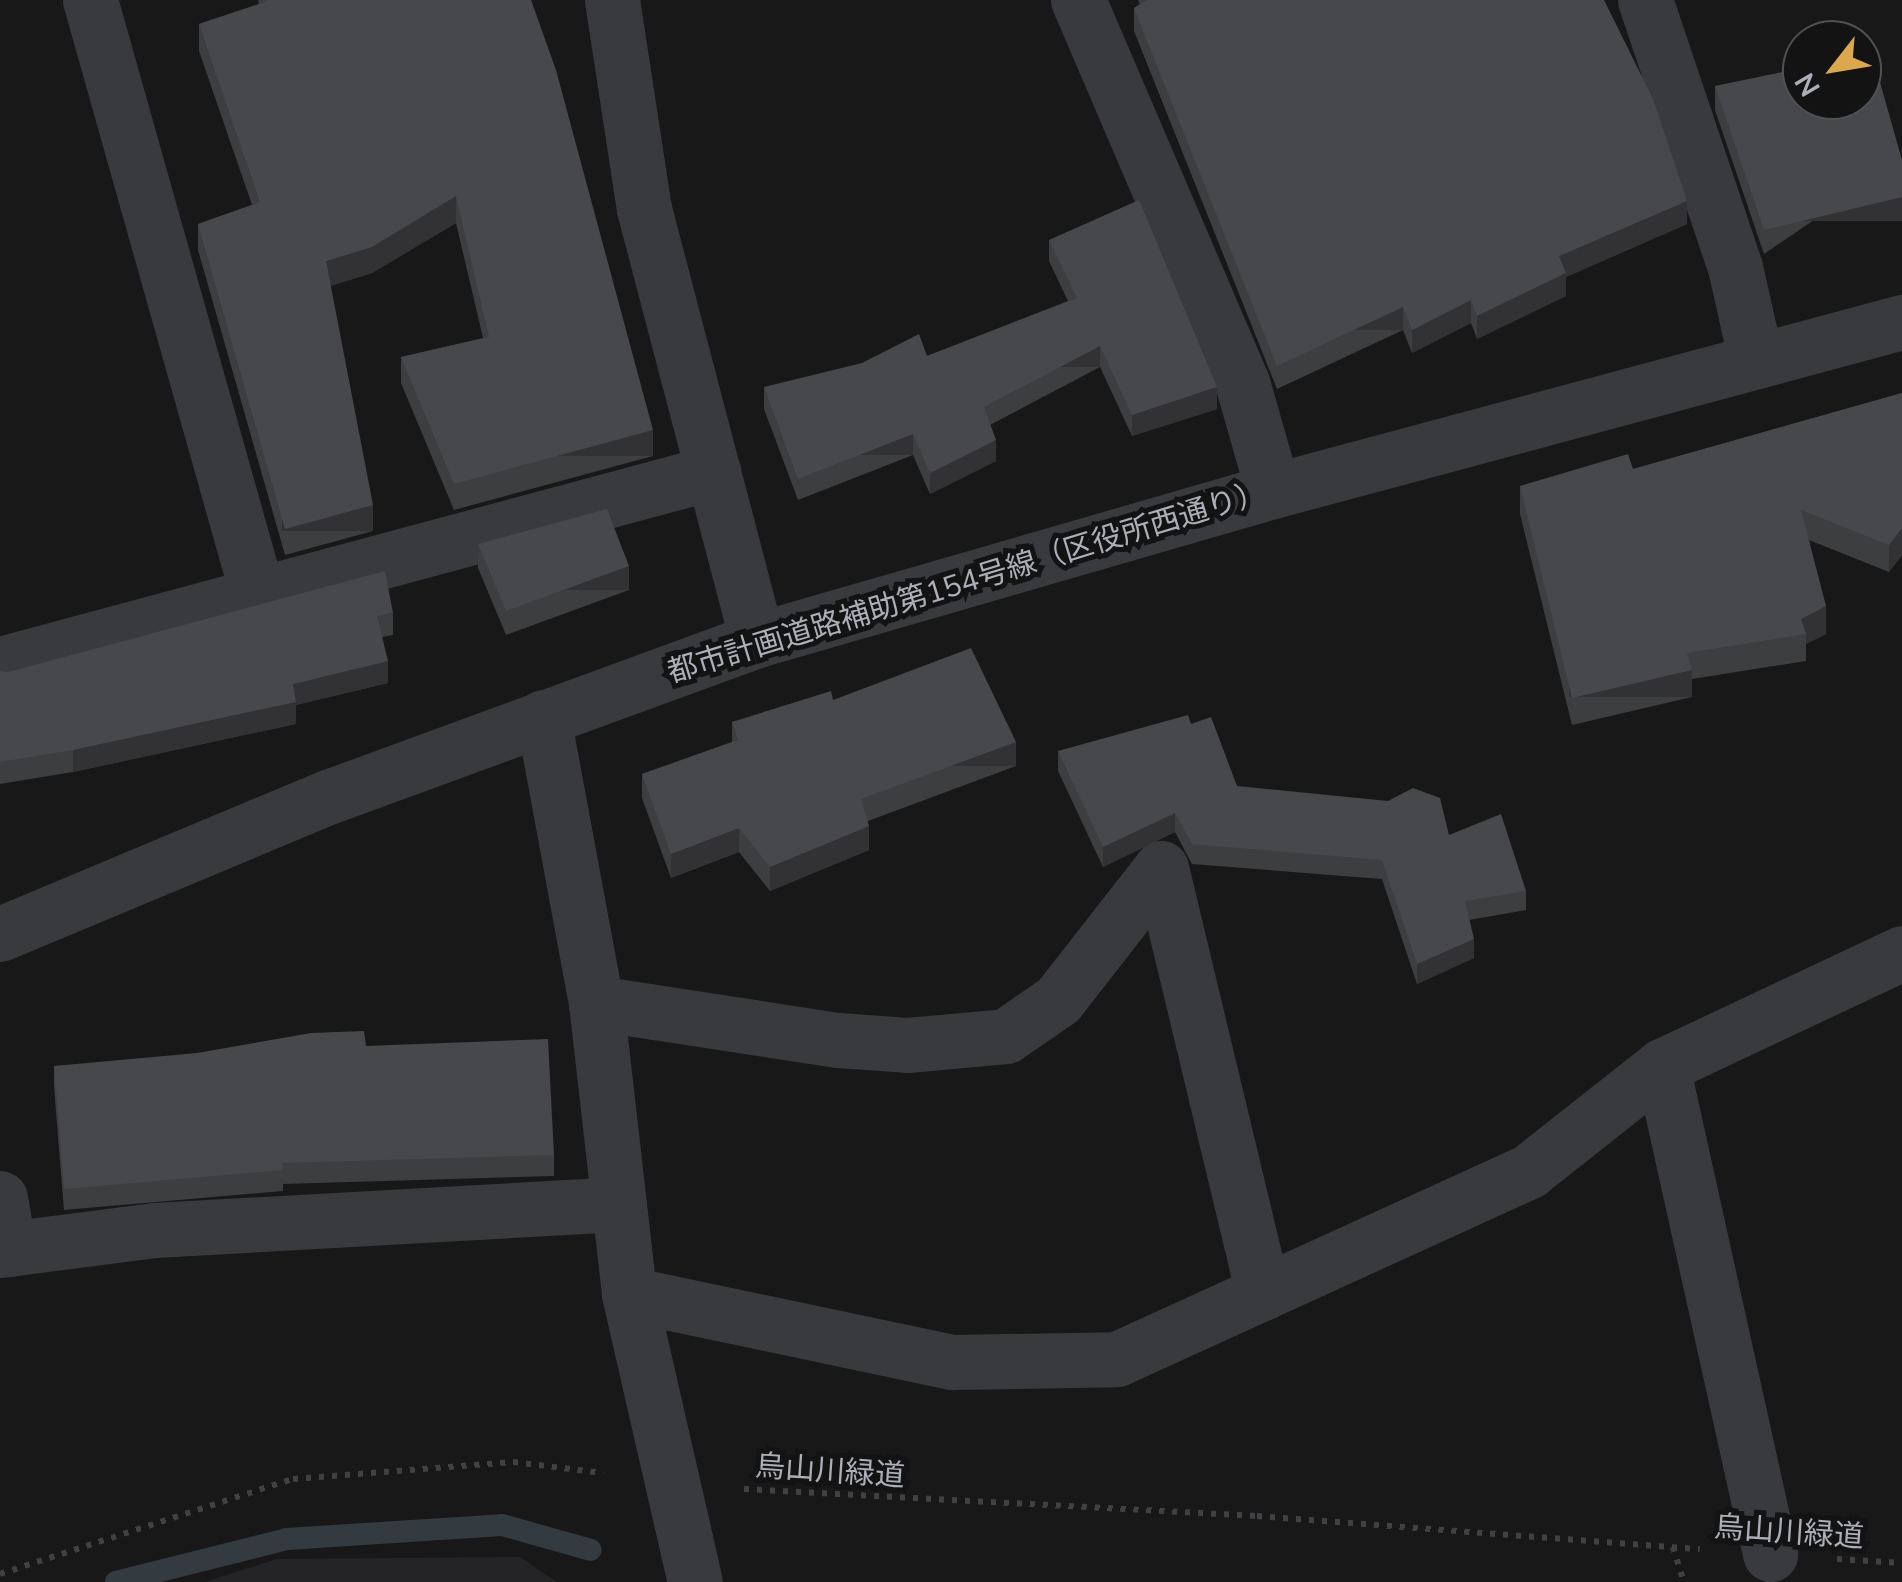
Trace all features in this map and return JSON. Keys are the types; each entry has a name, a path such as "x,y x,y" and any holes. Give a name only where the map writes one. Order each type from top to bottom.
{"street":[{"path":"90,0 258,596"},
{"path":"612,0 644,209 757,640"},
{"path":"1078,0 1242,382 1272,491"},
{"path":"1645,0 1735,267 1756,361"},
{"name":"都市計画道路補助第154号線（区役所西通り）","path":"0,934 328,797 757,640 1272,491 1902,322"},
{"path":"0,664 714,472"},
{"path":"543,716 596,1003 629,1294 695,1582"},
{"path":"596,1003 838,1040 906,1044 1006,1036 1058,1000 1161,868 1263,1292"},
{"path":"629,1294 719,1308 953,1362 1117,1358 1528,1172 1662,1066 1902,953"},
{"path":"1662,1066 1770,1554"},
{"path":"3,1233 154,1230 616,1204"}],"path":[{"name":"烏山川緑道","path":"0,1574 293,1480 513,1462 672,1481 1902,1564"},
{"name":"烏山川緑道","path":"1673,1547 1684,1582"}],"shaded area":[{"path":"520,1557 557,1582 205,1582 276,1559"}],"building":[{"path":"267,0 531,0 556,70 653,430 454,484 401,357 489,337 456,196 372,247 326,261 373,505 285,529 198,224 260,202 199,24"},
{"path":"1147,0 1604,0 1653,99 1687,201 1559,256 1566,273 1477,316 1471,300 1412,330 1403,307 1277,366 1134,8"},
{"path":"1782,72 1782,120 1882,120 1882,89 1902,160 1902,197 1764,230 1715,86"},
{"path":"1139,200 1217,387 1132,415 1100,346 984,407 996,440 930,473 913,434 798,479 764,387 862,363 919,334 927,356 1077,298 1049,240"},
{"path":"1902,393 1902,528 1889,545 1801,510 1826,606 1801,619 1806,634 1687,653 1692,670 1572,698 1520,486 1628,454 1633,469"},
{"path":"607,509 629,566 506,611 478,544"},
{"path":"385,571 393,613 377,616 388,661 293,684 296,702 0,762 0,671"},
{"path":"971,648 1016,742 861,799 869,826 770,867 739,828 671,854 642,774 738,740 732,722 831,691 833,700"},
{"path":"1188,715 1191,724 1211,717 1237,786 1388,801 1413,788 1440,798 1449,835 1501,814 1526,891 1465,901 1474,939 1417,964 1382,860 1192,844 1175,813 1103,847 1058,751"},
{"path":"364,1031 366,1046 548,1039 554,1155 282,1163 283,1170 64,1189 54,1066 197,1053 311,1033"}],"waterway":[{"path":"116,1582 287,1539 502,1525 591,1550"}]}
